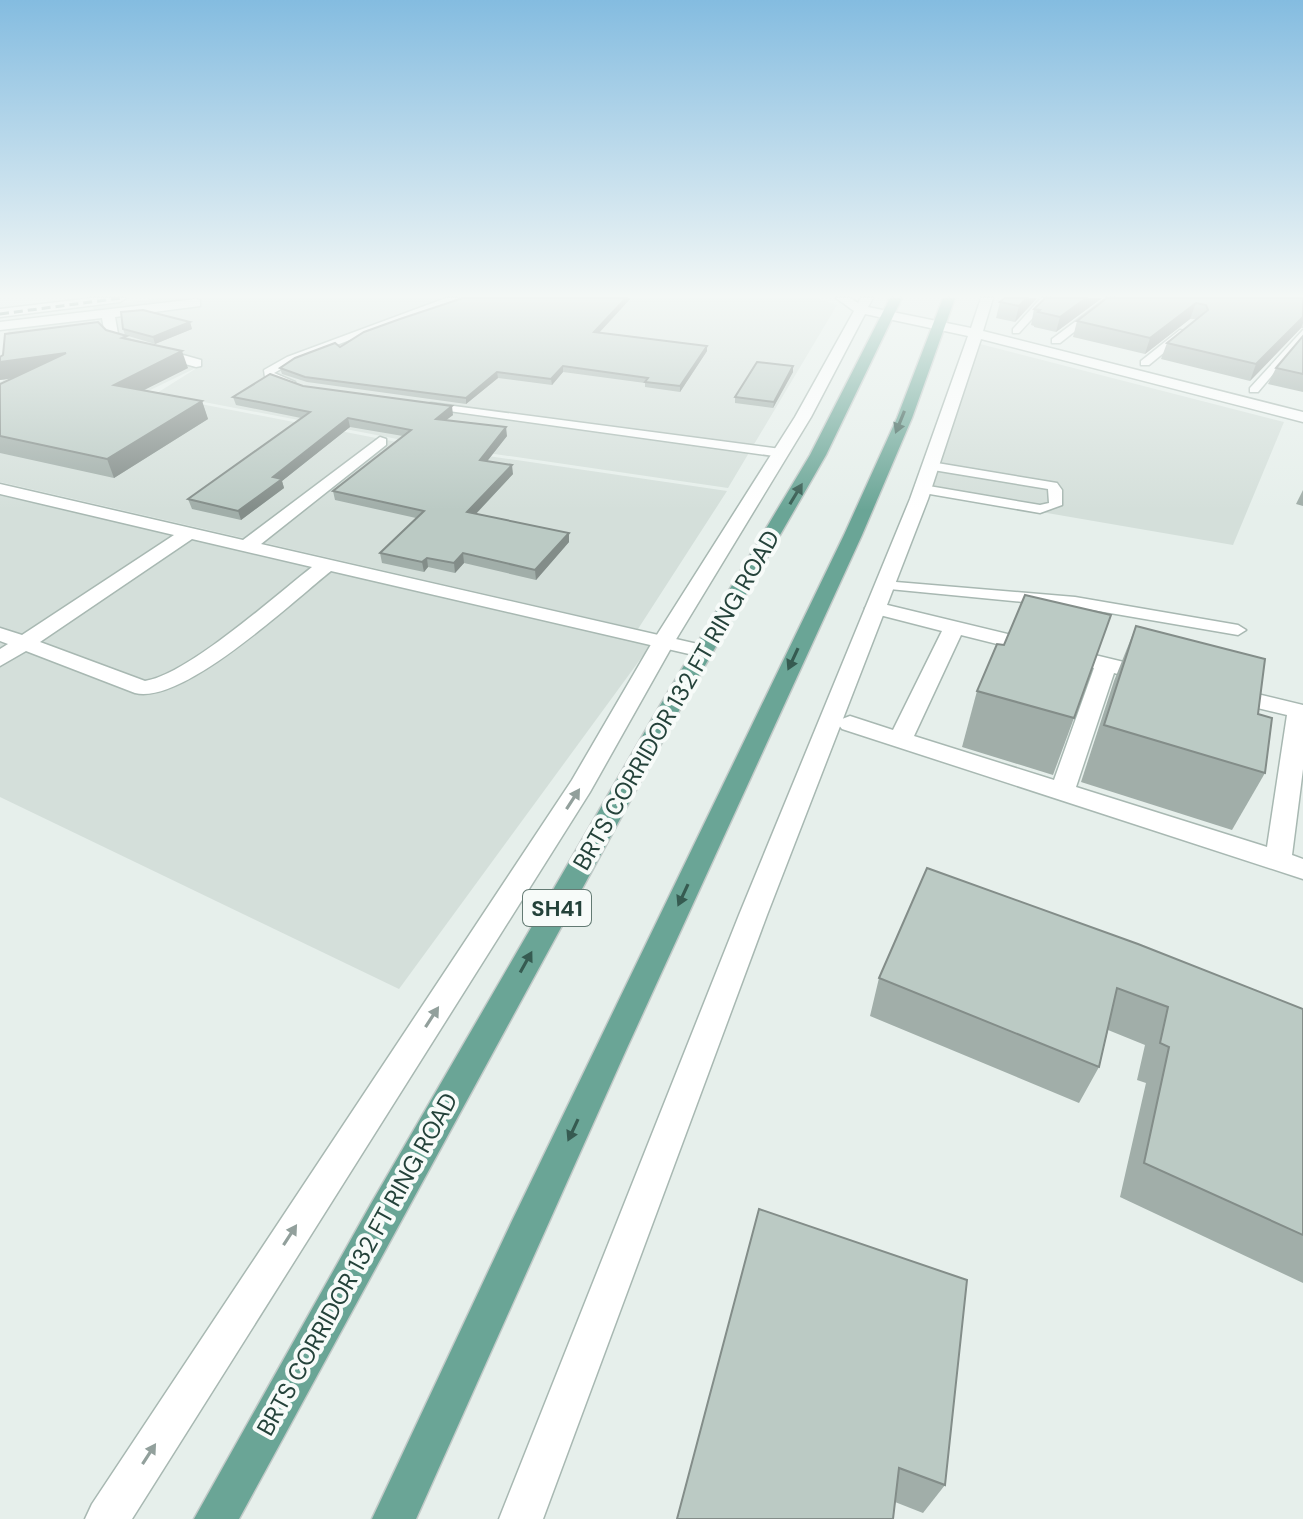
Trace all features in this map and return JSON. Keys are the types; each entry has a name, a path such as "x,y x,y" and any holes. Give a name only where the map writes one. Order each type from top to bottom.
{"main road":[{"name":"BRTS CORRIDOR 132 FT RING ROAD","path":"216,1519 702,651 820,452 864,369"},
{"path":"394,1519 488,1311 875,485 922,369"}],"street":[{"path":"107,1519 581,786 664,641 831,369"},
{"path":"521,1519 747,930 927,477 964,369"},
{"path":"1146,369 1303,417"},
{"path":"1169,369 1303,403"},
{"path":"248,545 380,442"},
{"path":"0,504 10,492 702,651"},
{"path":"0,659 190,532"},
{"path":"0,634 143,688 158,687 176,681 192,670 328,564"},
{"path":"880,596 954,627 1165,679"},
{"path":"900,740 954,627"},
{"path":"1062,793 1106,664"},
{"path":"1210,690 1301,712 1278,861"},
{"path":"850,724 1303,869"}],"lane":[{"path":"274,369 268,372 270,377 305,388"},
{"path":"1254,390 1272,369"},
{"path":"412,404 781,453"},
{"path":"927,477 1052,486 1056,490 1055,505 1040,509 927,477"},
{"path":"880,596 1075,602 1238,630"}],"shaded area":[{"path":"4,369 194,369 144,393 407,444 727,491 638,629 0,482 0,382 3,381"},
{"path":"195,369 799,369 728,488 413,442 157,393"},
{"path":"972,369 1077,369 1284,422 1233,545 931,493"},
{"path":"0,491 650,646 399,989 0,797"}],"building":[{"path":"32,369 146,369 114,385 202,401 107,459 0,436 0,384"},
{"path":"282,369 560,369 551,379 497,372 466,398 305,377"},
{"path":"583,369 692,369 680,386 645,382 648,378"},
{"path":"753,369 791,369 774,402 735,397"},
{"path":"1280,369 1303,369 1303,374"},
{"path":"270,374 303,386 452,406 436,419 506,427 480,460 512,465 467,512 569,533 535,570 463,553 454,563 427,558 422,562 380,553 424,511 333,491 411,430 348,418 273,477 282,479 238,511 188,499 310,412 233,397"},
{"path":"1025,595 1111,615 1074,718 977,691 997,644 1004,645"},
{"path":"1136,626 1265,659 1258,714 1272,718 1265,773 1104,725"},
{"path":"927,868 1138,944 1303,1009 1303,1235 1144,1163 1169,1047 1160,1043 1168,1007 1117,988 1099,1067 879,978"},
{"path":"759,1209 967,1280 945,1485 899,1468 893,1519 677,1519"}]}
